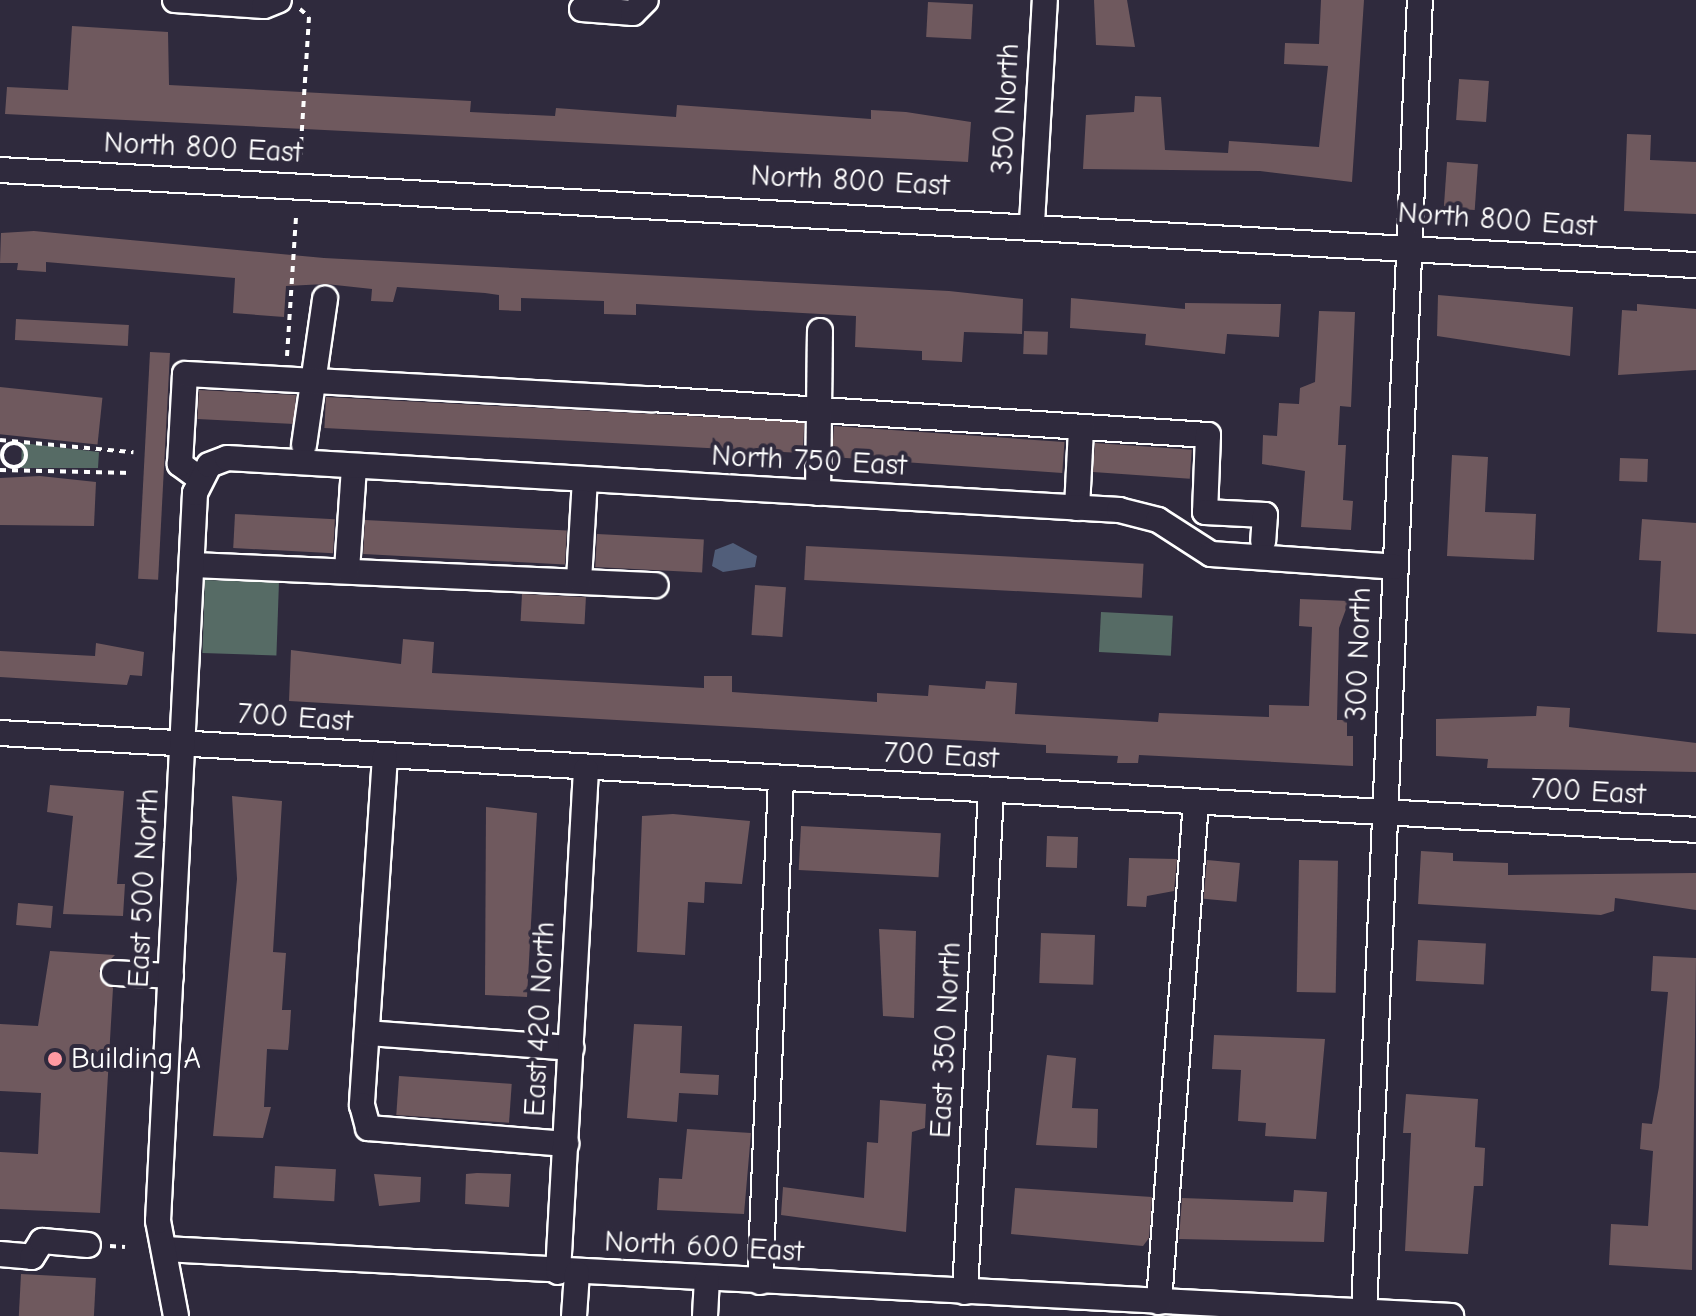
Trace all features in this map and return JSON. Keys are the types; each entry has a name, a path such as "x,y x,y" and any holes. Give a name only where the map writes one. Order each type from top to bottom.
{"street":[{"path":"175,0 264,6 279,0"},
{"path":"582,9 633,13 646,0"},
{"name":"350 North","path":"1032,223 1045,0"},
{"name":"300 North","path":"1364,1312 1420,0"},
{"name":"North 800 East","path":"0,170 1032,223 1696,265"},
{"path":"297,380 320,358 325,299"},
{"path":"818,493 822,414 815,401 820,331"},
{"path":"204,472 180,464 185,374 1208,435 1205,512 1265,515 1263,541"},
{"path":"297,380 304,445"},
{"path":"1077,508 1081,428"},
{"name":"North 750 East","path":"204,472 227,458 1135,512 1211,554 1395,567"},
{"path":"347,570 354,467"},
{"name":"East 500 North","path":"176,1316 158,1221 183,743 194,565 204,472"},
{"path":"579,580 585,480"},
{"path":"194,565 656,585"},
{"name":"700 East","path":"0,733 586,770 1696,830"},
{"path":"385,756 376,1034 368,1128 566,1144"},
{"name":"East 420 North","path":"574,1316 568,1272 566,1144 586,770"},
{"path":"760,1282 781,779"},
{"name":"East 350 North","path":"965,1292 991,791"},
{"path":"1159,1302 1196,802"},
{"path":"114,973 171,976"},
{"path":"376,1034 571,1048"},
{"path":"0,1254 32,1257 42,1241 88,1245"},
{"name":"North 600 East","path":"164,1249 1159,1302 1240,1312 1364,1312"},
{"path":"705,1316 707,1280"},
{"path":"1364,1312 1451,1316"}],"path":[{"path":"290,0 309,17 300,162"},
{"path":"296,215 297,380"},
{"path":"0,440 133,452"},
{"path":"0,470 14,469 21,468 24,449 14,441 6,442 3,461 14,469 132,473"}],"green space":[{"path":"22,443 99,452 98,468 21,468"},
{"path":"205,580 279,583 276,656 202,653"},
{"path":"1101,612 1173,616 1171,656 1099,652"}],"water":[{"path":"733,543 757,556 755,567 723,572 712,566 715,550"}],"building":[{"path":"1094,0 1127,0 1135,47 1096,45"},
{"path":"1321,0 1364,0 1352,182 1260,171 1083,169 1086,115 1134,112 1135,96 1161,97 1165,150 1228,153 1229,141 1319,147 1328,66 1284,64 1285,43 1319,44"},
{"path":"928,2 973,4 971,39 926,37"},
{"path":"72,26 168,32 169,85 471,101 470,112 555,116 556,108 676,117 677,105 871,119 871,110 906,112 971,122 968,162 5,114 7,87 68,90"},
{"path":"1459,79 1489,81 1486,122 1456,120"},
{"path":"1627,134 1651,135 1650,160 1696,162 1696,214 1624,211"},
{"path":"1447,162 1478,164 1475,210 1444,208"},
{"path":"34,231 324,258 949,291 1023,299 1022,334 964,332 962,362 922,360 922,351 855,347 856,316 636,304 636,315 604,314 604,301 521,298 521,311 499,310 499,295 397,287 393,302 371,301 372,289 326,284 286,286 284,317 233,313 235,278 46,262 46,272 17,270 18,263 0,263 1,233"},
{"path":"1438,295 1573,307 1570,356 1437,336"},
{"path":"1071,298 1185,309 1185,303 1281,304 1279,337 1227,334 1225,354 1145,345 1146,334 1070,328"},
{"path":"1637,304 1696,309 1696,370 1618,375 1622,310 1637,311"},
{"path":"1319,311 1355,312 1351,407 1340,406 1338,445 1346,445 1343,500 1353,501 1351,530 1301,527 1305,471 1262,464 1263,435 1277,436 1279,403 1299,404 1300,388 1315,382"},
{"path":"16,319 129,325 128,346 15,340"},
{"path":"1024,331 1048,332 1047,355 1023,354"},
{"path":"150,352 170,353 158,580 138,579"},
{"path":"0,387 102,398 98,445 0,434"},
{"path":"199,390 296,395 294,424 197,419"},
{"path":"326,397 804,422 803,453 324,428"},
{"path":"834,426 1064,442 1062,473 832,457"},
{"path":"1095,443 1192,450 1190,479 1093,472"},
{"path":"1452,455 1488,457 1485,512 1536,514 1534,560 1447,556"},
{"path":"1620,458 1648,459 1647,482 1619,481"},
{"path":"40,476 96,482 94,526 0,525 0,478"},
{"path":"235,514 335,519 333,553 233,548"},
{"path":"1642,519 1696,523 1696,634 1657,632 1661,561 1639,560"},
{"path":"365,520 567,531 565,565 363,554"},
{"path":"597,534 704,540 702,573 595,567"},
{"path":"806,546 1144,564 1142,598 804,580"},
{"path":"755,585 786,587 782,637 752,635"},
{"path":"522,594 586,597 584,624 521,621"},
{"path":"1300,599 1349,601 1339,628 1337,720 1347,720 1347,736 1353,736 1353,766 1139,755 1138,763 1117,763 1118,756 1046,753 1046,745 289,701 291,650 401,664 403,639 434,642 432,673 704,688 704,676 732,676 732,692 877,702 877,693 928,696 929,685 985,689 986,681 1017,683 1015,714 1158,722 1159,713 1269,717 1269,705 1309,706 1312,627 1299,626"},
{"path":"96,643 144,652 142,676 130,675 127,685 0,677 0,651 95,656"},
{"path":"1537,706 1570,708 1569,727 1696,743 1696,772 1487,768 1488,759 1436,756 1436,719 1536,716"},
{"path":"50,785 124,791 117,884 125,884 123,916 63,914 73,816 47,812"},
{"path":"232,796 282,801 273,952 286,953 282,1010 291,1010 288,1050 267,1049 264,1107 271,1107 263,1138 213,1136 237,879"},
{"path":"486,807 537,813 527,997 485,995"},
{"path":"673,814 750,821 742,884 705,882 704,903 688,902 685,955 637,952 642,816"},
{"path":"801,826 941,833 939,877 799,870"},
{"path":"1047,836 1078,837 1077,868 1046,867"},
{"path":"1421,851 1453,853 1453,861 1508,863 1508,875 1696,873 1696,910 1615,898 1614,911 1601,915 1418,904"},
{"path":"1129,858 1177,859 1174,891 1147,896 1146,907 1127,906"},
{"path":"1207,860 1240,863 1236,902 1204,899"},
{"path":"1299,860 1338,861 1336,993 1297,992"},
{"path":"18,903 53,906 51,928 16,925"},
{"path":"879,929 916,931 914,1018 883,1016"},
{"path":"1041,933 1095,935 1093,985 1039,983"},
{"path":"1418,940 1486,944 1484,985 1416,981"},
{"name":"Building A","path":"50,951 115,955 99,971 113,988 100,1213 0,1209 0,1152 38,1154 41,1093 0,1091 0,1024 38,1026"},
{"path":"1653,956 1696,958 1692,1270 1609,1265 1611,1224 1648,1226 1653,1151 1640,1149 1642,1123 1652,1124 1659,1087 1668,992 1651,991"},
{"path":"634,1024 682,1026 680,1073 719,1075 718,1095 679,1093 677,1122 627,1118"},
{"path":"1214,1035 1325,1039 1316,1139 1265,1136 1266,1123 1238,1121 1241,1070 1212,1069"},
{"path":"1047,1055 1076,1058 1072,1108 1098,1109 1097,1148 1036,1145"},
{"path":"399,1076 512,1084 509,1123 396,1115"},
{"path":"1406,1094 1478,1099 1475,1147 1485,1148 1483,1186 1474,1186 1468,1254 1405,1251 1411,1133 1403,1133"},
{"path":"880,1100 926,1104 925,1128 912,1132 906,1232 781,1215 783,1187 864,1198 867,1142 878,1143"},
{"path":"687,1129 751,1133 744,1214 657,1210 659,1178 682,1179"},
{"path":"275,1166 336,1169 334,1201 273,1198"},
{"path":"374,1174 421,1177 420,1202 379,1206"},
{"path":"466,1174 511,1174 509,1207 465,1204"},
{"path":"1015,1188 1152,1197 1149,1238 1143,1246 1011,1234"},
{"path":"1294,1190 1327,1192 1324,1242 1179,1239 1182,1198 1293,1202"},
{"path":"21,1274 96,1278 94,1316 19,1316"}],"place":[{"name":"Building A","path":"55,1059"}]}
